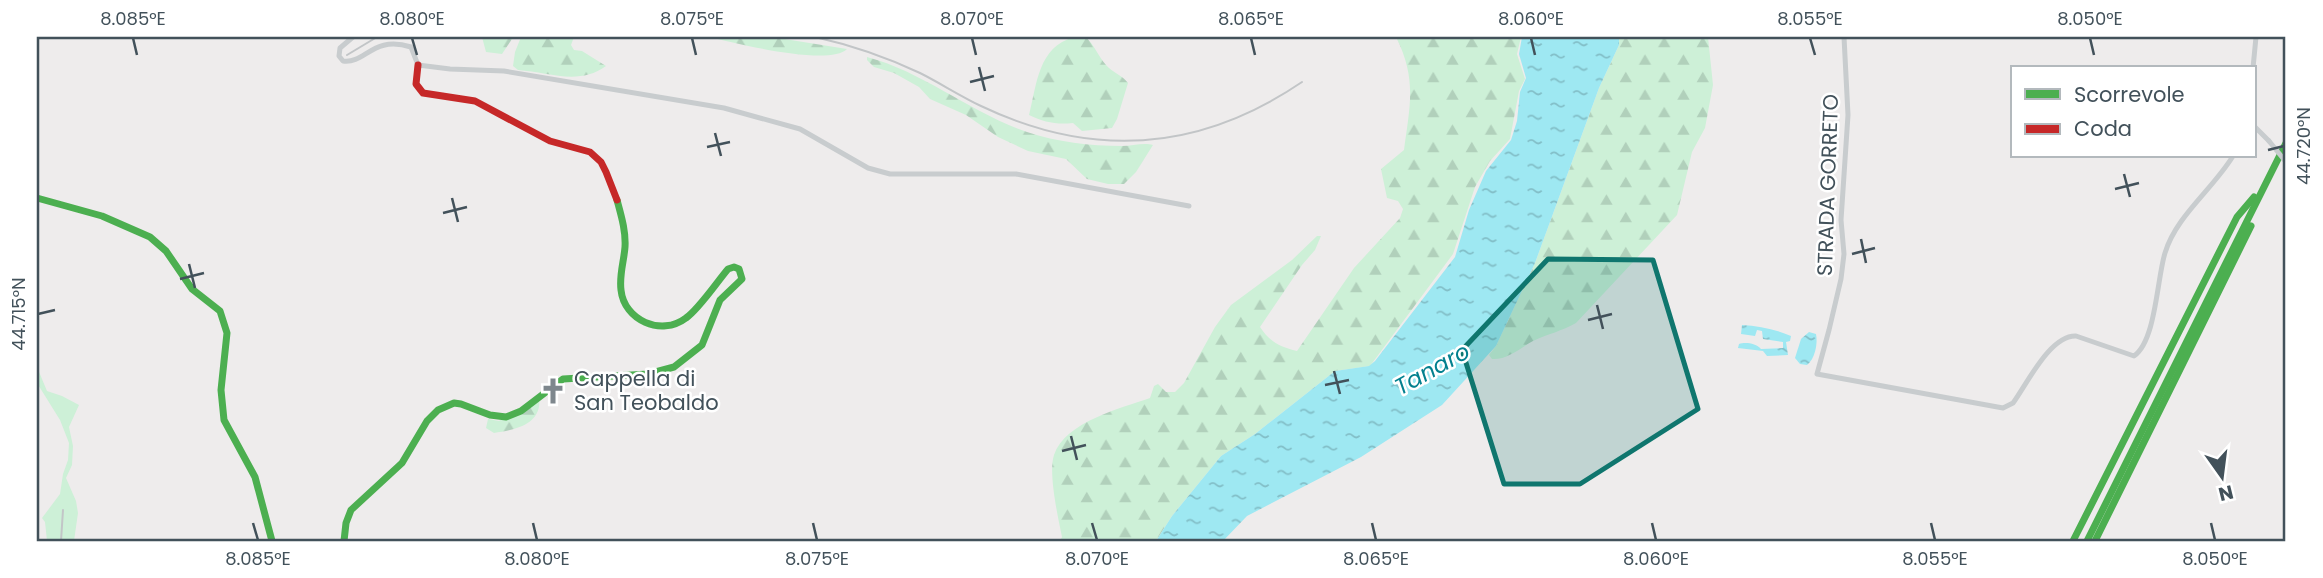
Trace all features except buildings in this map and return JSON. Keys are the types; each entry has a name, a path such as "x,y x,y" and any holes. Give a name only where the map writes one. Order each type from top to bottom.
{"main road":[{"path":"344,541 346,519 354,506 396,470 432,413 449,404 467,403 496,418 510,416 552,383 563,379 648,374 674,366 702,345 720,300 741,279 740,269 728,268 680,323 654,326 637,319 621,295 624,230 608,176 601,162 583,149 551,142 472,100 423,93 414,82 418,65"},
{"path":"2095,541 2286,143"},
{"path":"2087,541 2230,260 2286,160"},
{"path":"2073,541 2238,217 2275,168"},
{"path":"37,198 137,230 158,243 172,258 191,288 219,308 225,320 228,340 220,391 222,415 252,471 272,541"}],"street":[{"path":"353,37 340,48 339,56 343,61 349,62 381,45 391,43 411,47 418,65 504,71 724,108 800,129 868,168 890,174 1016,174 1189,206"},
{"name":"STRADA GORRETO","path":"1844,37 1848,115 1841,220 1844,254 1835,304 1817,374 2003,408 2012,403 2056,344 2069,336 2134,356 2141,348 2155,311 2162,263 2171,239 2232,158"},
{"path":"2253,66 2256,37"},
{"path":"2256,128 2286,160"}],"highlighted area":[{"path":"1548,259 1653,260 1698,409 1580,484 1504,484 1462,350"}],"green space":[{"path":"482,37 512,39 502,54 486,52"},
{"path":"521,37 574,37 571,45 574,50 582,51 606,66 596,72 574,77 518,70 513,66"},
{"path":"709,37 772,37 847,49 837,54 822,56 802,55"},
{"path":"1074,37 1086,37 1106,65 1128,83 1112,128 1082,131 1073,123 1050,122 1029,115 1037,79 1046,58 1062,42"},
{"path":"1396,37 1521,37 1517,54 1525,79 1519,91 1510,139 1490,161 1475,187 1453,254 1370,366 1335,371 1255,434 1221,456 1172,516 1156,541 1060,541 1062,537 1054,495 1052,463 1060,443 1095,418 1150,398 1154,386 1158,384 1166,392 1175,392 1184,383 1215,327 1231,305 1292,260 1317,236 1321,236 1315,250 1260,327 1276,343 1297,351 1354,268 1400,218 1403,209 1398,201 1387,198 1381,169 1404,150 1408,119 1409,79 1403,52"},
{"path":"1619,37 1708,37 1713,85 1705,128 1692,152 1677,215 1576,323 1533,341 1508,356 1492,359 1489,355 1496,346 1535,263 1599,88 1619,45"},
{"path":"867,57 908,72 986,114 1027,132 1086,144 1153,145 1136,172 1124,184 1108,184 1087,179 1066,159 1028,151 998,137 966,115 930,99 919,87 894,73 874,67"},
{"path":"37,367 47,391 79,405 69,427 73,446 72,465 66,478 78,513 74,541 47,541 42,518 60,494 69,443 60,420 37,383"},
{"path":"539,397 536,414 526,424 494,433 486,428 488,419 499,421"}],"water":[{"name":"Tanaro","path":"1522,37 1619,37 1619,45 1599,88 1535,263 1496,346 1442,405 1361,457 1247,516 1223,541 1156,541 1172,516 1221,456 1255,434 1335,371 1369,366 1375,361 1455,257 1469,210 1486,171 1511,140 1517,121 1520,92 1526,78 1519,54"},
{"path":"1742,325 1767,328 1791,336 1790,341 1786,342 1788,355 1767,356 1763,351 1738,348 1739,344 1744,343 1761,349 1783,348 1783,342 1763,339 1762,331 1757,330 1755,336 1741,334"},
{"path":"1809,332 1816,334 1815,351 1807,365 1800,364 1795,358 1801,339"}],"railway":[{"path":"347,55 377,37"},
{"path":"815,37 894,62 981,106 1022,123 1064,134 1104,140 1144,140 1184,134 1224,123 1263,105 1302,82"},
{"path":"61,541 63,510"}],"traffic: fast":[{"path":"2087,541 2286,143"},
{"path":"2073,541 2237,217 2254,197"},
{"path":"37,198 102,216 150,237 166,251 192,289 220,311 227,333 221,390 224,420 255,477 272,541"},
{"path":"344,541 351,510 402,463 427,421 438,410 454,403 490,415 506,417 521,411 563,379 648,374 674,367 702,345 720,300 742,279 739,269 728,269 691,314 676,323 655,325 636,317 629,310 621,290 625,241 617,200"},
{"path":"2095,541 2251,226"}],"traffic: jam":[{"path":"418,65 416,84 423,93 475,101 550,141 590,152 601,162 617,200"}],"place":[{"name":"Cappella di San Teobaldo","path":"553,391"}]}
